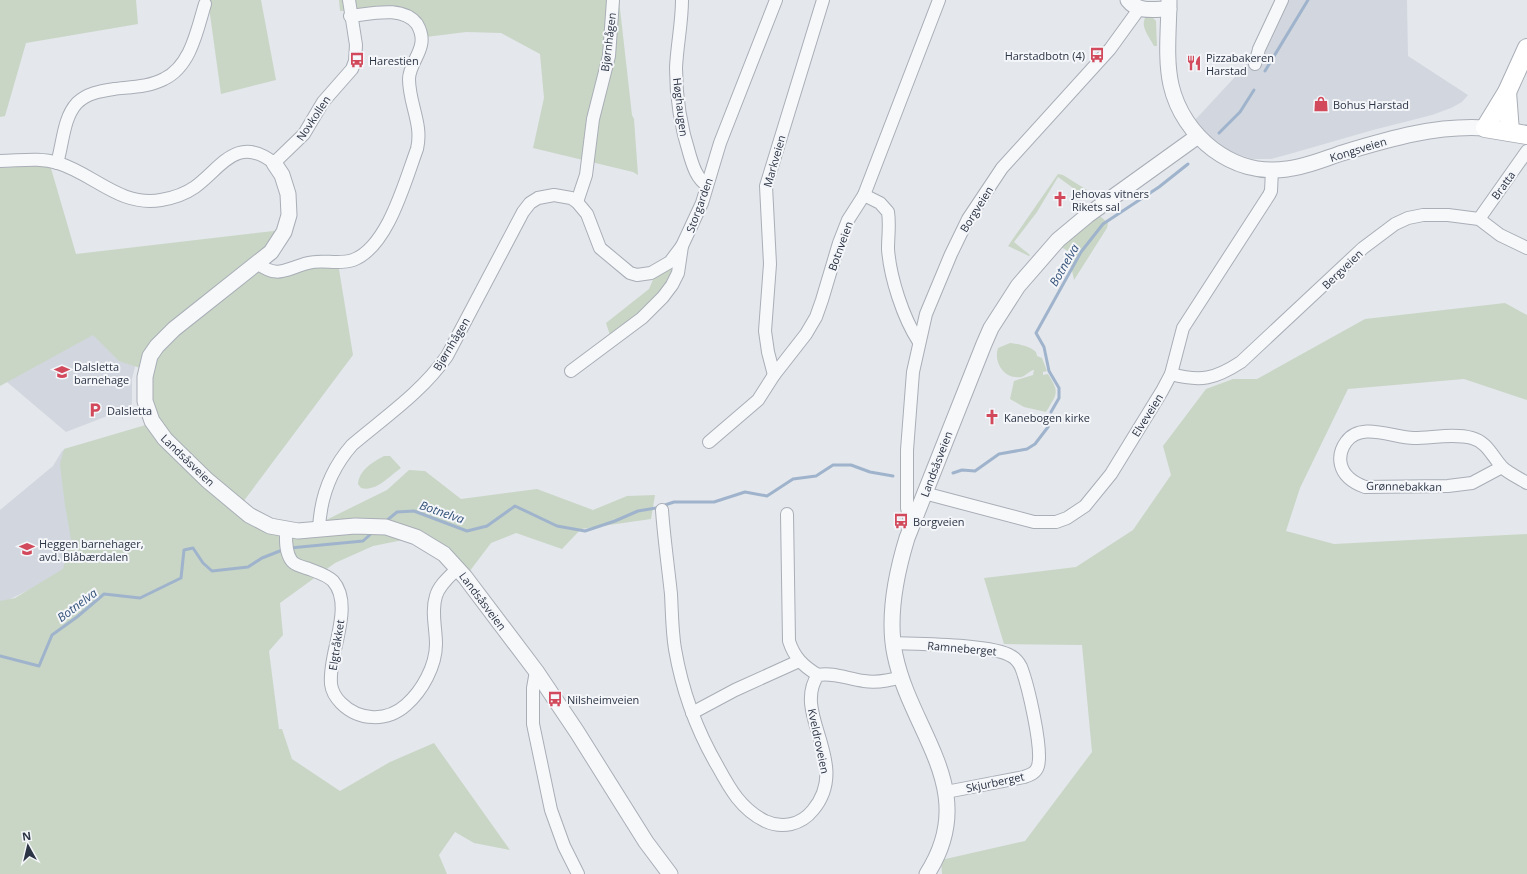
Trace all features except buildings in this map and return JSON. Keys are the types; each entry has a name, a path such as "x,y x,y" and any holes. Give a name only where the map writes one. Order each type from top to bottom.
{"main road":[{"path":"1485,128 1507,92 1527,48"},
{"path":"1507,92 1518,133"},
{"name":"Kongsveien","path":"1485,128 1518,133"}],"street":[{"name":"Novkollen","path":"274,163 304,134 323,102 352,69 355,61 356,45 350,16 349,0"},
{"name":"Bjørnhågen","path":"318,530 319,511 327,486 342,456 352,445 424,385 437,370 447,356 516,225 530,203 546,195 572,198 577,202 586,175 593,119 609,56 613,0"},
{"name":"Høghaugen","path":"682,0 676,69 679,109 685,140 691,159 702,182 707,185"},
{"name":"Storgarden","path":"571,371 632,326 663,297 672,285 678,273 682,246 702,203 728,122 776,0"},
{"name":"Markveien","path":"774,375 768,352 765,331 770,264 766,186 823,0"},
{"name":"Botnveien","path":"709,442 755,404 774,375 806,334 816,317 839,243 848,220 864,195 939,0"},
{"path":"1254,64 1256,56 1282,0"},
{"path":"57,162 69,115 77,103 86,96 99,91 151,84 164,80 175,72 184,62 205,4"},
{"path":"1134,5 1169,5"},
{"name":"Borgveien","path":"911,526 907,508 908,424 919,342 930,302 968,219 987,189 1002,168 1110,49 1134,5"},
{"name":"Kongsveien","path":"1169,5 1169,72 1178,106 1184,118 1198,136 1212,149 1229,160 1248,166 1272,170 1299,167 1420,132 1458,128 1485,128"},
{"path":"257,263 266,270 275,273 314,261 353,260 366,252 380,235 389,220 417,149 420,138 419,128 409,79 421,46 421,32 412,19 398,13 350,16"},
{"name":"Landsåsveien","path":"927,874 937,856 943,839 946,815 946,792 937,758 901,677 893,643 892,624 897,576 911,526 971,374 991,328 1018,286 1045,254 1071,228 1198,136"},
{"name":"Bratta","path":"1478,219 1527,151"},
{"path":"0,161 44,160 57,162 122,196 146,202 174,198 185,192 195,186 230,156 249,152 257,154 274,163"},
{"name":"Landsåsveien","path":"274,163 285,183 288,216 287,224 278,243 257,263 174,328 157,346 147,367 144,391 148,412 157,429 196,470 249,515 270,526 286,530 318,530 370,526 399,530 430,544 458,568 536,671 646,842 670,874"},
{"name":"Elveveien","path":"924,493 1034,522 1056,522 1067,518 1085,506 1106,482 1162,391 1171,374 1183,328 1269,195 1271,191 1272,170"},
{"path":"864,195 880,203 888,212 888,251 893,274 912,331 919,342"},
{"path":"577,202 587,214 600,248 630,273 637,275 651,273 670,262 682,246"},
{"name":"Bergveien","path":"1171,374 1190,379 1204,378 1227,370 1241,362 1364,248 1395,224 1408,218 1448,215 1478,219 1500,235 1527,248"},
{"name":"Grønnebakkan","path":"1502,467 1472,483 1448,486 1365,487 1354,483 1346,476 1341,465 1340,454 1349,438 1359,433 1370,431 1403,438 1456,436 1472,438 1484,444 1502,467 1527,484"},
{"name":"Kveldroveien","path":"662,510 676,649 692,713 715,763 737,800 748,810 769,823 779,826 796,823 812,812 819,803 827,778 826,765 811,700 813,681 818,675"},
{"path":"787,514 788,633 792,650 799,661 818,675 826,674 864,681 883,682 901,677"},
{"name":"Elgtråkket","path":"286,530 288,553 294,563 326,576 333,581 338,588 341,600 341,613 331,685 334,694 346,708 366,717 377,718 390,715 403,707 417,694 430,671 435,654 434,604 436,595 440,587 458,568"},
{"name":"Ramneberget","path":"893,643 961,647 1003,652 1011,656 1021,666 1028,694"},
{"path":"692,713 735,690 799,661"},
{"path":"536,671 532,701 533,724 551,810 564,846 578,874"},
{"name":"Skjurberget","path":"946,792 1024,777 1036,771 1039,760 1028,694"}],"shaded area":[{"path":"1277,0 1407,0 1408,56 1468,95 1462,102 1432,115 1271,159 1252,159 1229,151 1204,132 1195,120 1246,65"},
{"path":"88,324 136,363 132,379 132,404 128,408 66,432 0,376"},
{"path":"72,447 126,542 0,604 0,510 53,466 62,451"}],"green space":[{"path":"0,0 136,0 138,24 26,43 5,116 0,117"},
{"path":"208,0 261,0 276,80 221,94"},
{"path":"339,0 619,0 632,115 634,119 638,175 633,172 533,148 544,98 540,54 501,33 466,32 418,38 420,23 396,10 340,11"},
{"path":"1146,17 1152,17 1156,21 1157,46 1154,46 1144,28 1144,20"},
{"path":"50,165 76,254 282,230 248,267 338,263 353,355 243,502 286,529 324,525 326,520 387,490 409,470 425,471 461,499 537,489 593,510 627,496 655,495 651,519 581,529 562,549 516,533 491,543 466,576 413,538 373,546 335,563 280,603 283,635 269,651 279,729 282,729 292,759 340,791 390,762 434,743 510,850 474,843 455,832 439,855 447,874 0,874 0,601 15,598 63,569 71,539 60,464 64,449 149,424 141,412 146,370 119,361 93,335 0,386 0,168"},
{"path":"1058,174 1063,175 1087,190 1085,192 1089,194 1090,192 1093,195 1088,199 1058,177 1037,212 1014,242 1030,255 1029,256 1008,246"},
{"path":"1097,217 1101,217 1108,223 1107,228 1074,280 1068,251 1059,246"},
{"path":"676,258 675,271 658,298 610,335 606,323 649,289 655,275"},
{"path":"1505,303 1527,315 1527,400 1464,379 1348,389 1300,488 1286,531 1334,544 1527,534 1527,874 942,874 941,860 1025,841 1092,752 1082,645 1004,644 984,578 1076,567 1133,530 1171,475 1163,446 1206,389 1233,379 1257,379 1365,319"},
{"path":"1010,343 1030,348 1036,352 1037,356 1042,358 1047,371 1043,372 1043,375 1048,374 1056,390 1055,397 1046,412 1024,407 1010,399 1014,381 1033,375 1034,370 1021,377 1010,376 1005,373 999,365 997,359 998,348"},
{"path":"384,456 390,456 401,468 378,486 367,489 361,488 358,484 361,475 371,464"}],"waterway":[{"name":"Botnelva","path":"1265,71 1308,0"},
{"name":"Botnelva","path":"1219,133 1240,112 1254,90"},
{"name":"Botnelva","path":"1051,412 1059,398 1059,388 1049,371 1044,347 1036,333 1081,252 1103,224 1159,187 1188,164"},
{"name":"Botnelva","path":"953,473 962,470 975,471 999,454 1027,449 1035,444 1048,427"},
{"name":"Botnelva","path":"385,522 397,512 414,511 467,531 487,526 515,506 557,526 585,531 615,521 638,511 656,508 674,502 714,502 745,492 767,496 793,479 816,476 833,465 851,465 870,472 893,476"},
{"name":"Botnelva","path":"290,548 363,541 373,532"},
{"name":"Botnelva","path":"0,656 39,666 52,635 77,617 104,594 140,598 181,578 184,550 193,548 203,563 212,571 248,567 262,558 285,549"}],"place":[{"name":"Harstadbotn (4)","path":"1097,55"},
{"name":"Harestien","path":"357,60"},
{"name":"Pizzabakeren Harstad","path":"1194,63"},
{"name":"Bohus Harstad","path":"1321,104"},
{"name":"Jehovas vitners Rikets sal","path":"1060,199"},
{"name":"Dalsletta barnehage","path":"62,372"},
{"name":"Dalsletta","path":"95,410"},
{"name":"Kanebogen kirke","path":"992,417"},
{"name":"Borgveien","path":"901,521"},
{"name":"Heggen barnehager, avd. Blåbærdalen","path":"27,549"},
{"name":"Nilsheimveien","path":"555,699"}]}
